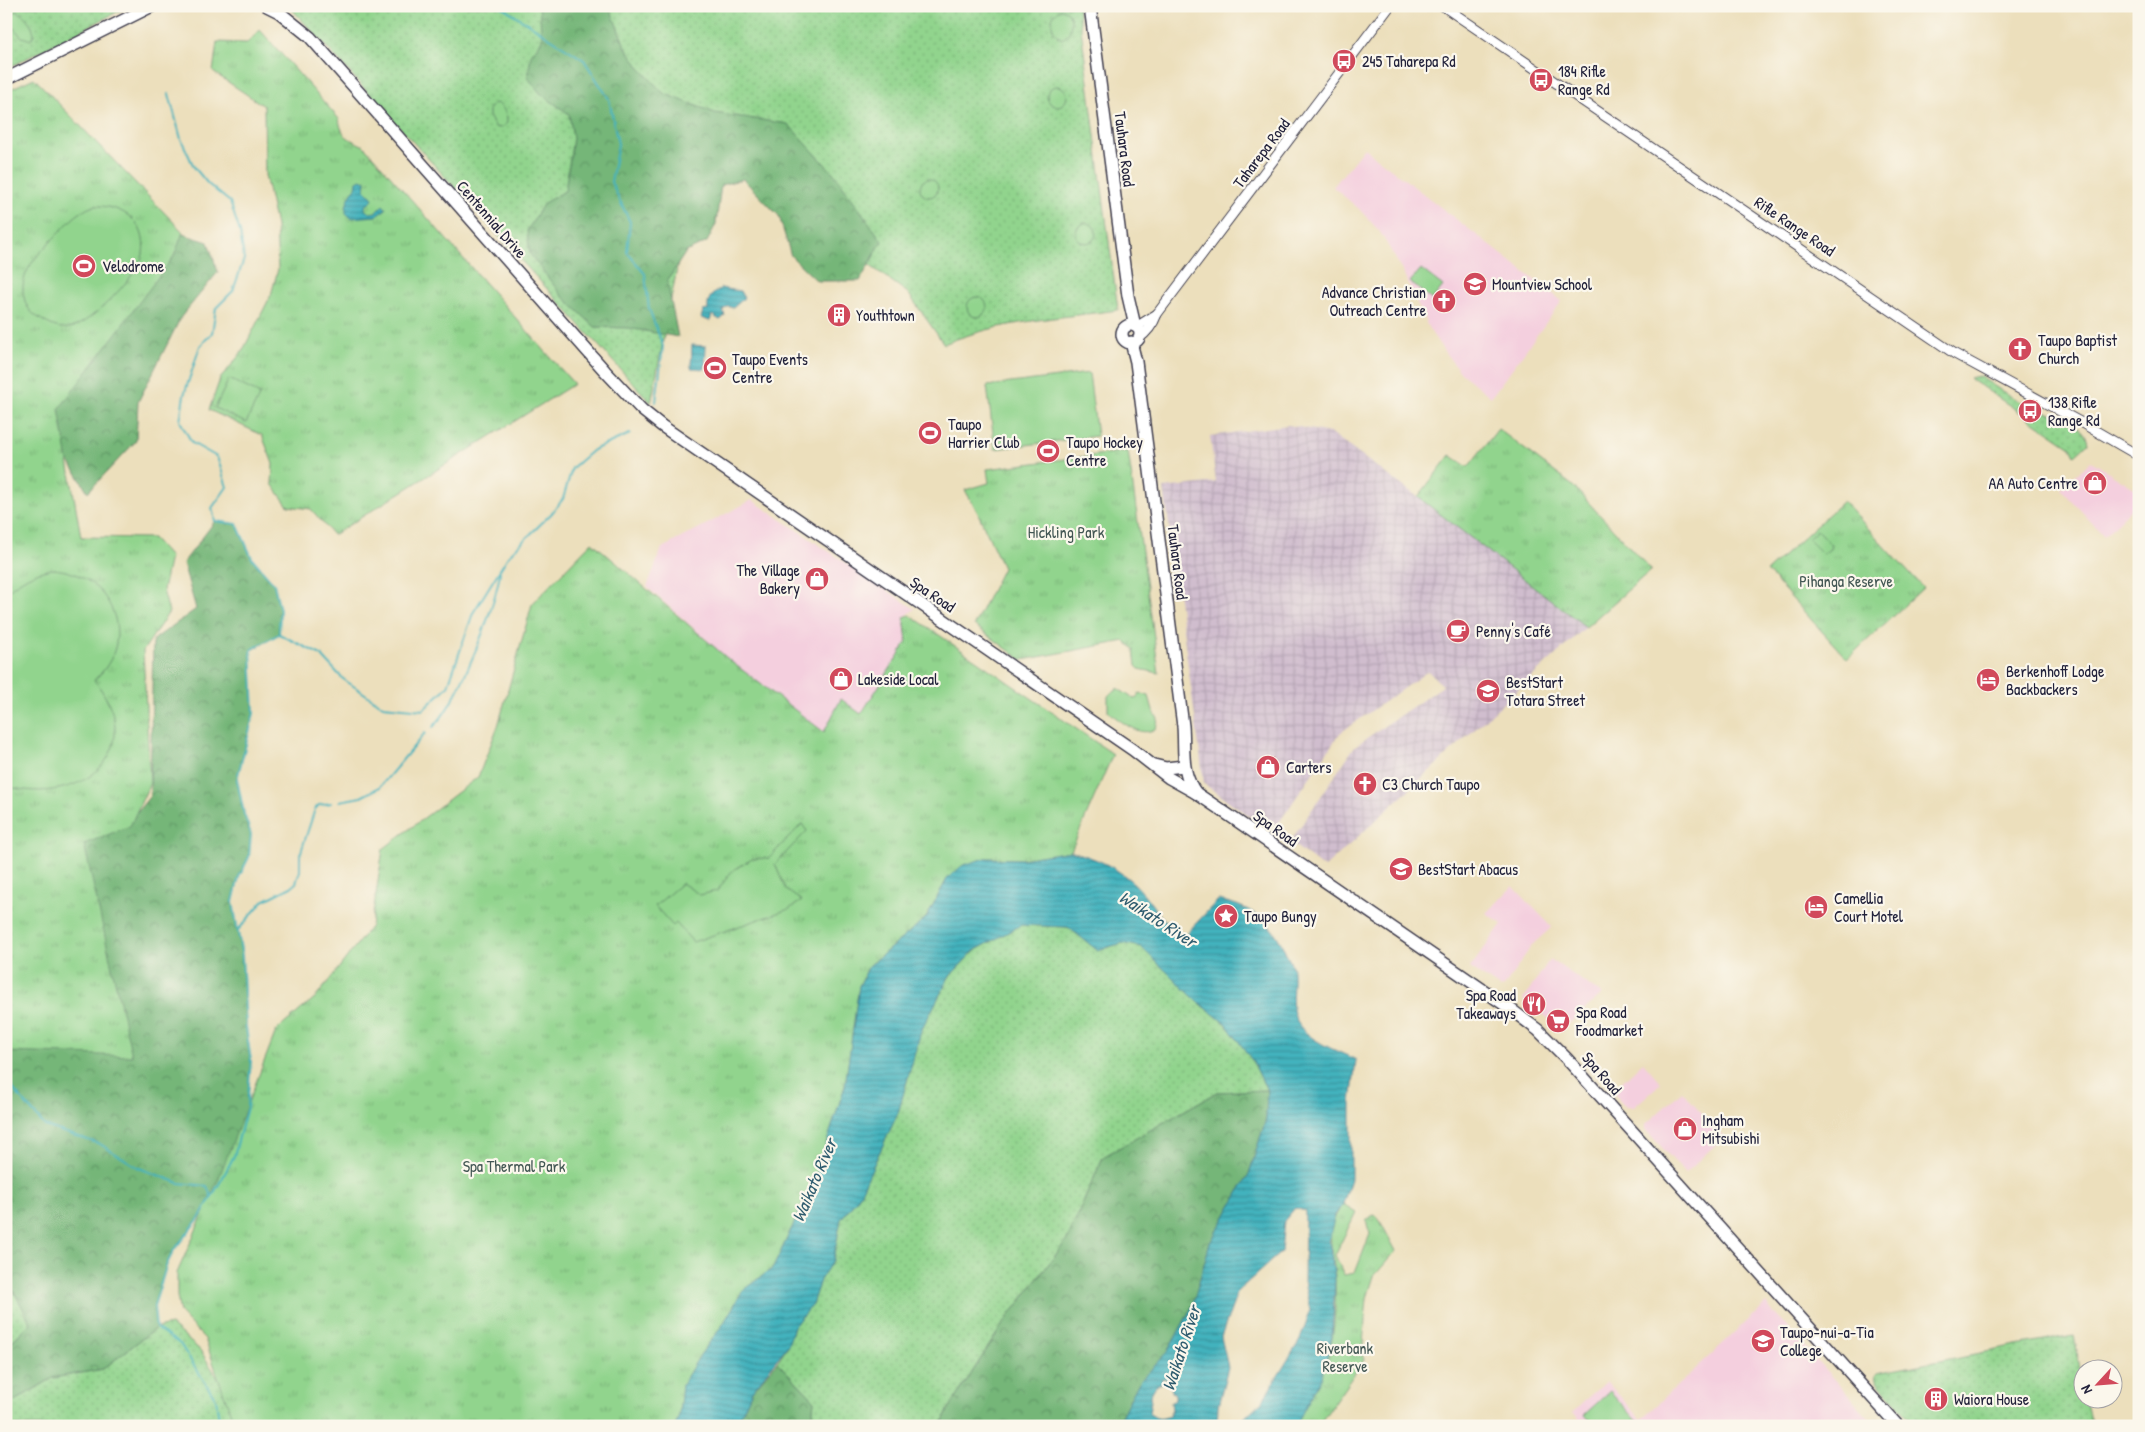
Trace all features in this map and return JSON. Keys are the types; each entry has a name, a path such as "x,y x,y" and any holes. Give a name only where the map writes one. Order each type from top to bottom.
{"main road":[{"path":"6,79 152,6"},
{"name":"Centennial Drive","path":"267,6 296,24 315,43 625,392 662,426 696,450"},
{"name":"Tauhara Road","path":"1090,6 1133,326 1124,330 1123,335 1125,340 1135,341 1136,362 1183,726 1184,766"},
{"name":"Spa Road","path":"696,450 1152,764 1179,785 1196,793 1505,1005 1538,1030 1567,1059 1898,1426"},
{"name":"Spa Road","path":"1152,764 1166,768 1184,766 1186,777 1196,793"}],"street":[{"name":"Rifle Range Road","path":"1443,6 1955,354 2139,456"},
{"name":"Taharepa Road","path":"1135,341 1146,334 1157,314 1391,8"},
{"name":"Taharepa Road","path":"1133,326 1157,314"}],"shaded area":[{"name":"Mountview School","path":"1364,148 1562,301 1491,397 1461,373 1429,329 1401,268 1380,232 1359,209 1333,187"},
{"path":"1288,425 1330,433 1418,497 1586,627 1324,868 1294,845 1292,839 1355,746 1443,686 1428,671 1340,733 1276,827 1267,828 1204,784 1164,488 1216,482 1210,436"},
{"path":"2091,461 2139,491 2139,501 2104,536 2061,489"},
{"path":"752,500 915,609 904,617 907,642 861,714 824,732 733,663 647,587 662,548"},
{"path":"1513,886 1552,927 1532,945 1504,987 1500,988 1470,968 1502,924 1486,913"},
{"path":"1550,959 1602,994 1563,1029 1523,1000"},
{"path":"1643,1062 1661,1083 1634,1107 1626,1107 1612,1091"},
{"path":"1682,1091 1724,1137 1685,1173 1646,1130 1646,1124"},
{"name":"Taupo-nui-a-Tia College","path":"1766,1304 1876,1426 1585,1426 1573,1412 1606,1381 1641,1419"}],"green space":[{"path":"6,6 129,6 6,69"},
{"path":"289,6 1078,6 1118,310 1008,325 965,336 944,344 908,293 701,144 651,403"},
{"path":"539,6 609,6 625,46 640,68 663,93 715,113 788,124 836,176 882,241 860,281 817,281 791,256 779,216 743,179 721,185 716,224 707,242 686,252 667,281 678,337 628,328 595,327 562,296 530,254 527,231 544,203 565,191 573,138 569,114 541,94 528,78 531,55 542,40"},
{"path":"1061,9 1068,13 1071,19 1068,35 1062,39 1055,32 1052,24 1054,15"},
{"path":"16,11 25,17 30,24 34,34 31,40 22,37 10,24 11,16"},
{"path":"260,30 339,119 344,134 364,146 574,384 333,535 311,509 288,506 272,484 273,464 262,435 209,410 220,379 242,352 271,295 278,269 276,226 265,175 264,106 213,72 217,42 247,43"},
{"path":"34,78 183,232 174,256 59,409 81,537 153,538 170,557 163,590 169,612 143,651 150,783 130,826 84,844 132,1056 6,1052 6,91"},
{"path":"1057,86 1064,89 1067,96 1064,103 1057,106 1050,103 1047,96 1050,89"},
{"path":"496,103 503,109 506,117 507,123 501,128 495,127 489,116 489,108"},
{"path":"929,179 935,182 938,188 935,194 929,197 923,194 920,188 923,182"},
{"name":"Velodrome","path":"94,206 114,209 123,212 131,218 137,224 141,233 143,254 140,263 124,285 90,318 70,328 57,327 36,316 28,308 23,291 26,273 36,257 73,218"},
{"path":"1086,223 1093,226 1096,233 1093,240 1086,243 1079,240 1076,233 1079,226"},
{"path":"163,228 208,242 218,272 181,317 138,402 136,441 88,492 53,436 59,411 40,372 68,347 98,357 161,270"},
{"path":"1421,269 1443,286 1432,300 1410,282"},
{"path":"977,297 984,300 987,307 984,314 977,317 970,314 967,307 970,300"},
{"path":"1089,373 1097,436 995,449 987,386"},
{"path":"1979,376 2022,403 2071,422 2085,435 2088,443 2075,455 2071,447 1969,378"},
{"path":"229,379 260,394 246,423 215,408"},
{"path":"1498,429 1573,486 1651,570 1586,627 1418,497 1450,455 1468,467"},
{"name":"Hickling Park","path":"1128,451 1159,673 1139,669 1136,666 1134,649 1125,641 1022,660 974,625 1003,568 976,509 965,490 989,483 987,469"},
{"name":"Pihanga Reserve","path":"1843,501 1923,588 1847,659 1767,571"},
{"path":"215,521 237,524 252,558 274,584 280,610 279,634 251,651 254,713 237,779 244,814 251,834 249,857 239,877 233,902 242,956 246,1027 251,1061 247,1107 222,1179 200,1217 174,1250 167,1264 154,1306 156,1328 103,1369 53,1378 6,1406 6,1347 31,1323 6,1277 6,851 124,828 150,796 153,640 196,609 183,563"},
{"path":"1817,530 1831,545 1830,549 1823,554 1808,539"},
{"name":"Spa Thermal Park","path":"592,542 733,663 824,732 841,699 861,714 907,642 904,617 910,615 1113,754 1071,851 1022,859 986,858 947,879 926,918 869,966 859,986 845,1086 815,1179 773,1268 743,1290 722,1326 700,1355 682,1385 679,1416 675,1426 235,1426 205,1339 180,1313 177,1296 177,1273 218,1180 276,1031 317,996 371,926 383,849 478,777 498,726 532,604"},
{"path":"52,569 72,573 90,582 103,595 112,611 117,628 115,646 108,664 94,680 110,706 115,730 111,751 100,768 82,781 59,789 33,791 6,786 6,592 27,577"},
{"path":"1117,688 1134,699 1137,698 1139,693 1149,696 1158,719 1156,728 1144,732 1131,728 1108,712 1108,696 1116,691"},
{"path":"802,824 807,831 775,864 786,890 802,901 789,909 693,942 676,923 673,926 655,906 682,883 700,895 717,891 732,871 752,859 769,858"},
{"path":"1021,925 1068,927 1097,950 1123,943 1141,947 1196,1000 1226,1024 1252,1060 1267,1090 1217,1092 1103,1157 1067,1240 1003,1324 947,1412 941,1426 811,1426 814,1400 777,1362 788,1345 794,1326 812,1304 820,1280 833,1260 841,1219 859,1196 898,1113 921,1031 949,977 974,951"},
{"path":"1267,1090 1266,1119 1249,1174 1210,1243 1192,1307 1167,1353 1139,1382 1116,1426 941,1426 947,1412 1003,1324 1067,1240 1103,1157 1217,1092"},
{"name":"Riverbank Reserve","path":"1343,1204 1356,1212 1335,1255 1344,1275 1355,1273 1370,1234 1366,1221 1373,1215 1378,1217 1396,1251 1374,1276 1367,1298 1362,1354 1364,1360 1318,1426 1293,1426 1317,1384 1326,1362 1332,1339 1335,1295 1331,1233 1332,1224"},
{"path":"6,1277 31,1323 6,1347"},
{"path":"171,1325 200,1350 227,1392 239,1426 6,1426 6,1406 53,1378 103,1369 156,1328"},
{"path":"2074,1335 2078,1360 2072,1360 2072,1410 2088,1410 2091,1426 1916,1426 1876,1380 1875,1376 1877,1373"},
{"path":"777,1362 814,1400 811,1426 736,1426 752,1391"},
{"path":"1610,1391 1642,1426 1594,1426 1584,1415"}],"water":[{"path":"361,179 366,181 365,190 373,198 365,206 365,210 370,213 376,212 383,205 386,209 376,216 351,218 346,213 347,203 356,188 357,181"},
{"path":"721,288 740,291 744,298 733,308 728,306 723,310 725,316 720,320 712,315 710,321 701,318 703,311 708,310 710,297"},
{"path":"692,345 706,346 705,369 691,368"},
{"name":"Waikato River","path":"1071,851 1102,862 1130,880 1168,923 1185,935 1218,900 1251,911 1268,924 1275,933 1291,963 1293,972 1293,1006 1299,1025 1305,1032 1321,1043 1356,1060 1351,1103 1351,1179 1343,1204 1335,1215 1329,1240 1335,1280 1332,1337 1322,1376 1298,1421 1291,1426 1236,1426 1263,1400 1300,1340 1310,1311 1304,1281 1305,1211 1295,1208 1284,1221 1281,1252 1238,1291 1221,1337 1228,1367 1218,1406 1217,1426 1116,1426 1139,1382 1167,1353 1192,1307 1210,1243 1249,1174 1266,1119 1267,1090 1252,1060 1226,1024 1196,1000 1141,947 1123,943 1097,950 1068,927 1021,925 974,951 949,977 921,1031 898,1113 859,1196 841,1219 833,1260 820,1280 812,1304 794,1326 788,1345 752,1391 736,1426 675,1426 679,1416 682,1385 700,1355 722,1326 743,1290 773,1268 815,1179 845,1086 859,986 869,966 926,918 947,879 963,865 986,858 1022,859","holes":["1162,1378 1165,1378 1171,1385 1175,1399 1171,1402 1172,1409 1169,1416 1158,1418 1149,1413 1150,1396 1155,1387 1162,1382"]}],"waterway":[{"path":"501,6 584,60 609,99 618,144 611,182 630,222 627,252 645,274 649,309 663,346 656,402"},
{"path":"169,94 181,139 194,167 208,184 230,202 240,232 244,259 233,291 216,308 212,333 200,346 184,395 180,421 192,443 217,457 227,487 212,508 215,521 237,524 252,558 274,584 280,610 279,634"},
{"path":"279,634 321,655 343,679 383,706 423,710 448,686 473,613 509,555 552,513 563,499 572,468 593,450 630,434"},
{"path":"433,727 453,698 474,654 491,608 500,572"},
{"path":"220,1426 216,1399 180,1344 156,1328 154,1306 167,1264 174,1250 200,1217 234,1156 247,1107 251,1061 246,1027 242,956 233,902 239,877 249,857 251,834 244,814 237,779 254,713 251,650 279,634"},
{"path":"340,801 361,797 380,787 425,733"},
{"path":"239,929 263,901 296,883 300,871 300,855 315,809 319,805 331,803"},
{"path":"6,1081 45,1126 100,1144 139,1168 179,1183 207,1186 211,1196"}],"place":[{"name":"245 Taharepa Rd","path":"1344,61"},
{"name":"184 Rifle Range Rd","path":"1541,80"},
{"name":"Velodrome","path":"84,266"},
{"name":"Mountview School","path":"1475,284"},
{"name":"Advance Christian Outreach Centre","path":"1444,301"},
{"name":"Youthtown","path":"839,315"},
{"name":"Taupo Baptist Church","path":"2020,349"},
{"name":"Taupo Events Centre","path":"715,368"},
{"name":"138 Rifle Range Rd","path":"2030,411"},
{"name":"Taupo Harrier Club","path":"930,433"},
{"name":"Taupo Hockey Centre","path":"1048,451"},
{"name":"AA Auto Centre","path":"2095,483"},
{"name":"The Village Bakery","path":"817,579"},
{"name":"Penny's Café","path":"1458,631"},
{"name":"Lakeside Local","path":"841,679"},
{"name":"Berkenhoff Lodge Backbackers","path":"1988,680"},
{"name":"BestStart Totara Street","path":"1488,691"},
{"name":"Carters","path":"1268,767"},
{"name":"C3 Church Taupo","path":"1365,784"},
{"name":"BestStart Abacus","path":"1401,869"},
{"name":"Camellia Court Motel","path":"1816,907"},
{"name":"Taupo Bungy","path":"1226,916"},
{"name":"Spa Road Takeaways","path":"1534,1004"},
{"name":"Spa Road Foodmarket","path":"1558,1021"},
{"name":"Ingham Mitsubishi","path":"1685,1129"},
{"name":"Taupo-nui-a-Tia College","path":"1763,1341"},
{"name":"Waiora House","path":"1936,1399"}]}
